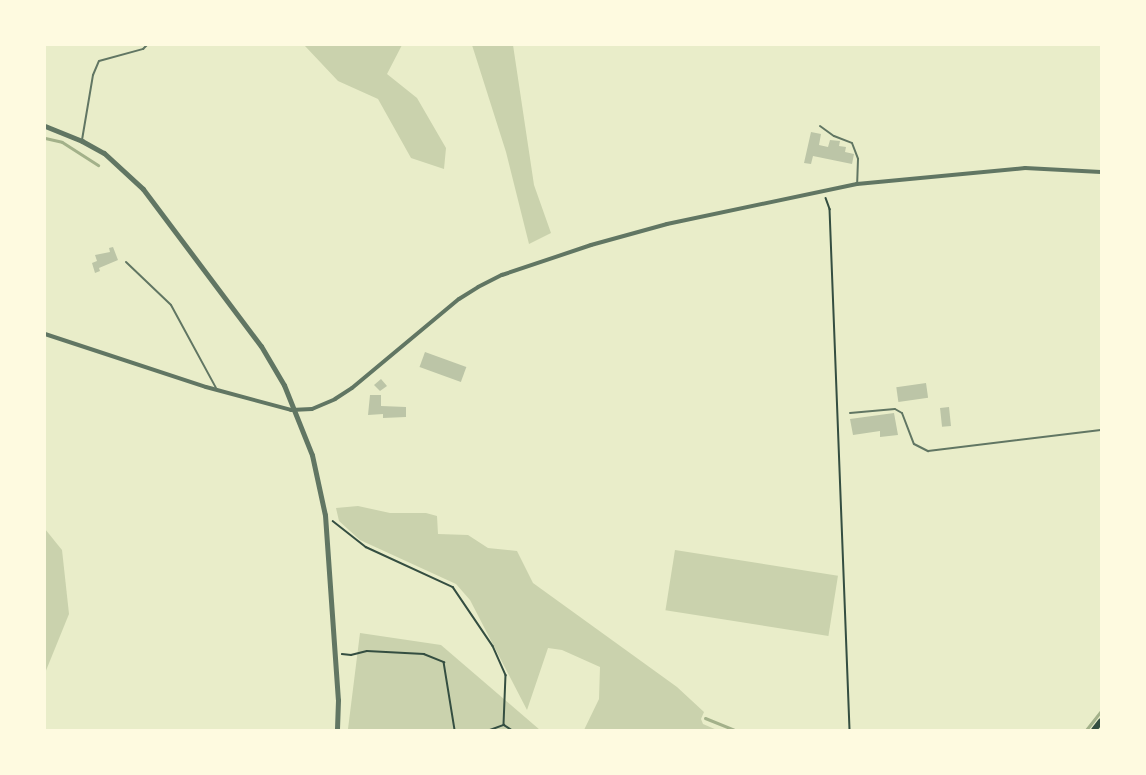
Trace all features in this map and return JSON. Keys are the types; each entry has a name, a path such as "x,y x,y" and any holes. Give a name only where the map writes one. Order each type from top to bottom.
{"main road":[{"path":"1094,730 1101,721"}],"street":[{"path":"45,126 82,141 123,168 172,224 261,346 296,410 312,455 325,515 337,730"},
{"path":"45,334 218,390 296,410 312,409 335,399 459,299 502,275 591,245 667,224 824,189 857,184 1025,168 1101,172"}],"lane":[{"path":"82,141 93,75 99,61 143,49 147,45"},
{"path":"820,126 834,136 852,143 858,159 857,184"},
{"path":"126,262 171,305 218,390"},
{"path":"850,413 895,409 902,413 914,444 928,451 1101,430"}],"path":[{"path":"824,189 830,209 850,730"},
{"path":"325,515 366,547 453,587 493,646 506,675 504,725"},
{"path":"334,652 351,655 366,651 424,654 444,662 455,730"},
{"path":"490,730 504,725"},
{"path":"504,725 512,730"}],"green space":[{"path":"402,45 387,74 417,98 446,148 444,169 411,158 378,99 338,81 305,46"},
{"path":"472,45 513,45 534,185 551,233 529,244 506,152"},
{"path":"358,506 390,513 426,513 437,516 438,534 468,535 488,548 517,551 533,583 677,687 704,712 701,719 703,724 717,730 584,730 599,699 600,667 562,650 548,648 527,710 470,600 456,584 360,540 339,521 336,508"},
{"path":"45,529 62,550 69,614 45,673"},
{"path":"675,550 838,576 828,636 665,610"},
{"path":"360,633 441,645 540,730 348,729"}],"building":[{"path":"811,132 821,134 819,145 828,147 830,140 840,141 839,146 846,147 845,152 854,154 852,164 813,156 811,164 804,163"},
{"path":"113,247 118,260 99,268 100,271 95,273 92,263 97,261 95,255 110,252 109,248"},
{"path":"425,352 466,367 461,382 420,367"},
{"path":"381,379 387,386 380,391 374,385"},
{"path":"926,383 928,398 898,402 896,387"},
{"path":"370,395 381,395 381,406 406,407 406,417 383,418 383,414 368,415"},
{"path":"949,407 951,426 942,427 940,408"},
{"path":"894,413 898,435 880,437 880,431 853,435 850,419"}],"waterway":[{"path":"45,138 62,142 98,165"},
{"path":"1086,730 1101,711"},
{"path":"705,718 734,730"}]}
